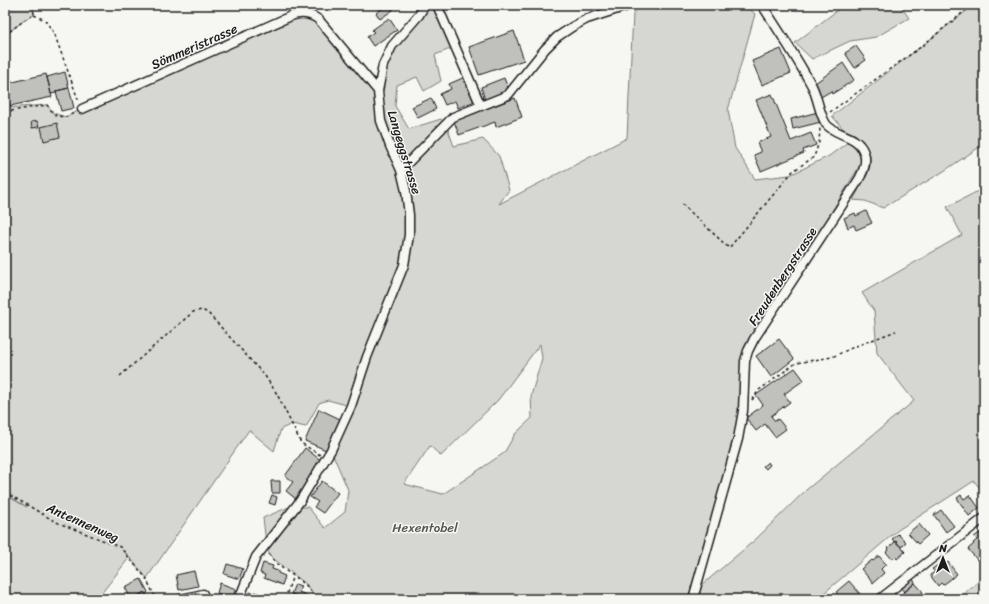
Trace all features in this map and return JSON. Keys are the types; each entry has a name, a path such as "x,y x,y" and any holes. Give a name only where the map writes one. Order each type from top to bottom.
{"street":[{"name":"Langeggstrasse","path":"239,599 249,571 256,557 300,501 327,459 351,406 367,357 404,265 410,235 410,215 401,170 380,121 378,91 383,65 392,46 419,15 425,5"},
{"path":"438,5 481,106"},
{"path":"401,170 453,117 508,95 545,49 568,29 594,16 630,5"},
{"name":"Freudenbergstrasse","path":"693,599 735,452 743,411 746,356 750,346 864,170 865,156 859,144 827,124 822,115 813,88 798,61 762,5"},
{"name":"Sömmeristrasse","path":"82,109 291,16 301,14 310,14 319,20 378,91"},
{"path":"880,599 984,518"},
{"path":"181,599 203,594"}],"path":[{"path":"33,5 34,15"},
{"path":"822,115 828,114 922,46 972,5"},
{"path":"5,35 26,19 34,15"},
{"path":"5,112 47,105 56,116 66,117 82,109 54,33 45,20 34,15"},
{"path":"682,204 729,248 793,171 814,157 819,142 819,128 827,124"},
{"path":"120,376 193,312 202,310 208,313 265,376 277,394 301,444 327,459"},
{"path":"743,411 759,390 796,363 832,357 896,331"},
{"name":"Antennenweg","path":"5,492 56,522 120,548 146,578 156,599"},
{"path":"266,543 270,556 275,562 309,587 316,599"},
{"path":"285,599 293,575"}],"green space":[{"path":"5,5 33,5 34,15 26,19 5,35"},
{"name":"Hexentobel","path":"425,5 437,5 455,47 435,55 441,81 424,91 417,77 397,85 395,106 409,129 441,119 446,124 454,146 483,139 499,156 509,190 499,204 627,138 633,14 639,5 746,5 755,14 728,110 735,148 755,179 790,175 829,156 852,139 832,116 974,5 984,5 984,144 944,171 883,208 865,201 853,200 859,190 865,157 750,346 742,418 696,590 756,539 806,490 914,401 877,353 874,311 862,293 962,235 947,207 984,188 984,493 974,481 898,530 817,599 699,599 696,591 693,599 316,599 306,584 270,556 266,543 263,518 289,507 308,507 325,528 345,512 348,490 331,450 350,406 328,400 319,403 306,427 292,424 281,429 274,451 249,430 147,578 124,551 129,558 97,599 5,599 5,495 27,507 5,494 5,108 47,105 53,113 66,117 292,18 312,17 378,90 383,65","holes":["540,344 542,358 531,396 532,418 515,434 504,453 443,494 404,484 430,446 441,456 498,400"]},
{"path":"844,5 900,5 909,18 876,37 850,41 812,59 795,43"},
{"path":"984,577 984,599 957,599"}],"building":[{"path":"314,5 323,5 316,8"},
{"path":"387,5 390,5 393,10 380,19 376,13"},
{"path":"389,18 397,30 373,46 367,37 374,32 372,30"},
{"path":"514,31 524,60 479,75 469,47"},
{"path":"856,46 866,60 855,68 845,53"},
{"path":"781,49 791,73 762,85 752,61"},
{"path":"843,63 854,80 832,94 831,91 821,97 814,86 816,85 815,83"},
{"path":"65,72 69,88 56,91 56,93 51,94 47,77"},
{"path":"46,74 52,97 5,106 5,84"},
{"path":"465,77 475,101 458,108 455,101 445,105 440,94 451,89 449,84"},
{"path":"504,78 509,91 485,100 481,87"},
{"path":"69,88 74,108 61,111 56,91"},
{"path":"772,94 791,141 811,133 816,145 803,150 804,153 761,171 754,155 761,152 757,143 771,137 756,100"},
{"path":"431,98 436,109 418,118 412,107"},
{"path":"515,98 522,117 496,127 495,122 459,135 454,121"},
{"path":"818,112 821,122 793,129 791,119"},
{"path":"37,121 39,127 32,128 31,122"},
{"path":"57,123 60,137 44,141 41,127"},
{"path":"866,211 872,223 856,230 854,225 848,228 844,218 855,213 856,216"},
{"path":"779,339 794,359 771,377 756,356"},
{"path":"795,368 804,380 784,394 790,402 771,416 775,421 778,419 786,429 775,437 765,424 756,431 746,418 763,405 756,395"},
{"path":"319,409 340,419 326,450 305,441"},
{"path":"305,448 323,462 296,499 286,491 293,482 285,476"},
{"path":"768,462 770,465 766,469 763,466"},
{"path":"271,481 280,481 280,493 272,493"},
{"path":"322,481 338,493 323,513 314,507 318,502 310,497"},
{"path":"272,495 277,497 275,505 269,503"},
{"path":"961,495 964,499 970,495 979,508 969,516 957,498"},
{"path":"941,510 954,526 946,532 934,515"},
{"path":"919,524 928,535 918,544 908,533"},
{"path":"981,532 982,534 984,533 984,557 978,561 968,549 977,540 974,537"},
{"path":"898,534 906,542 901,547 892,539"},
{"path":"896,541 905,552 897,559 895,556 892,559 886,552 889,549 888,548"},
{"path":"879,556 886,564 881,569 884,573 873,583 861,569"},
{"path":"948,562 957,574 943,585 941,583 938,586 930,575 935,572 932,569 941,563 943,566"},
{"path":"263,563 273,566 272,569 285,576 282,585 264,578 265,575 260,573"},
{"path":"227,564 243,569 239,579 224,574"},
{"path":"194,571 198,586 179,590 176,575"},
{"path":"141,579 148,592 146,594 144,592 134,599 131,599 125,587"},
{"path":"913,579 915,583 905,592 902,588"},
{"path":"849,581 860,594 854,599 842,599 836,592"},
{"path":"220,583 236,589 232,599 217,593"},
{"path":"915,583 923,592 914,599 900,599 898,597"},
{"path":"295,584 301,586 299,592 308,596 307,599 293,599 295,595 291,594"},
{"path":"144,592 150,599 134,599"},
{"path":"250,592 254,594 255,592 266,596 265,598 269,599 249,599 250,598 248,597"}]}
